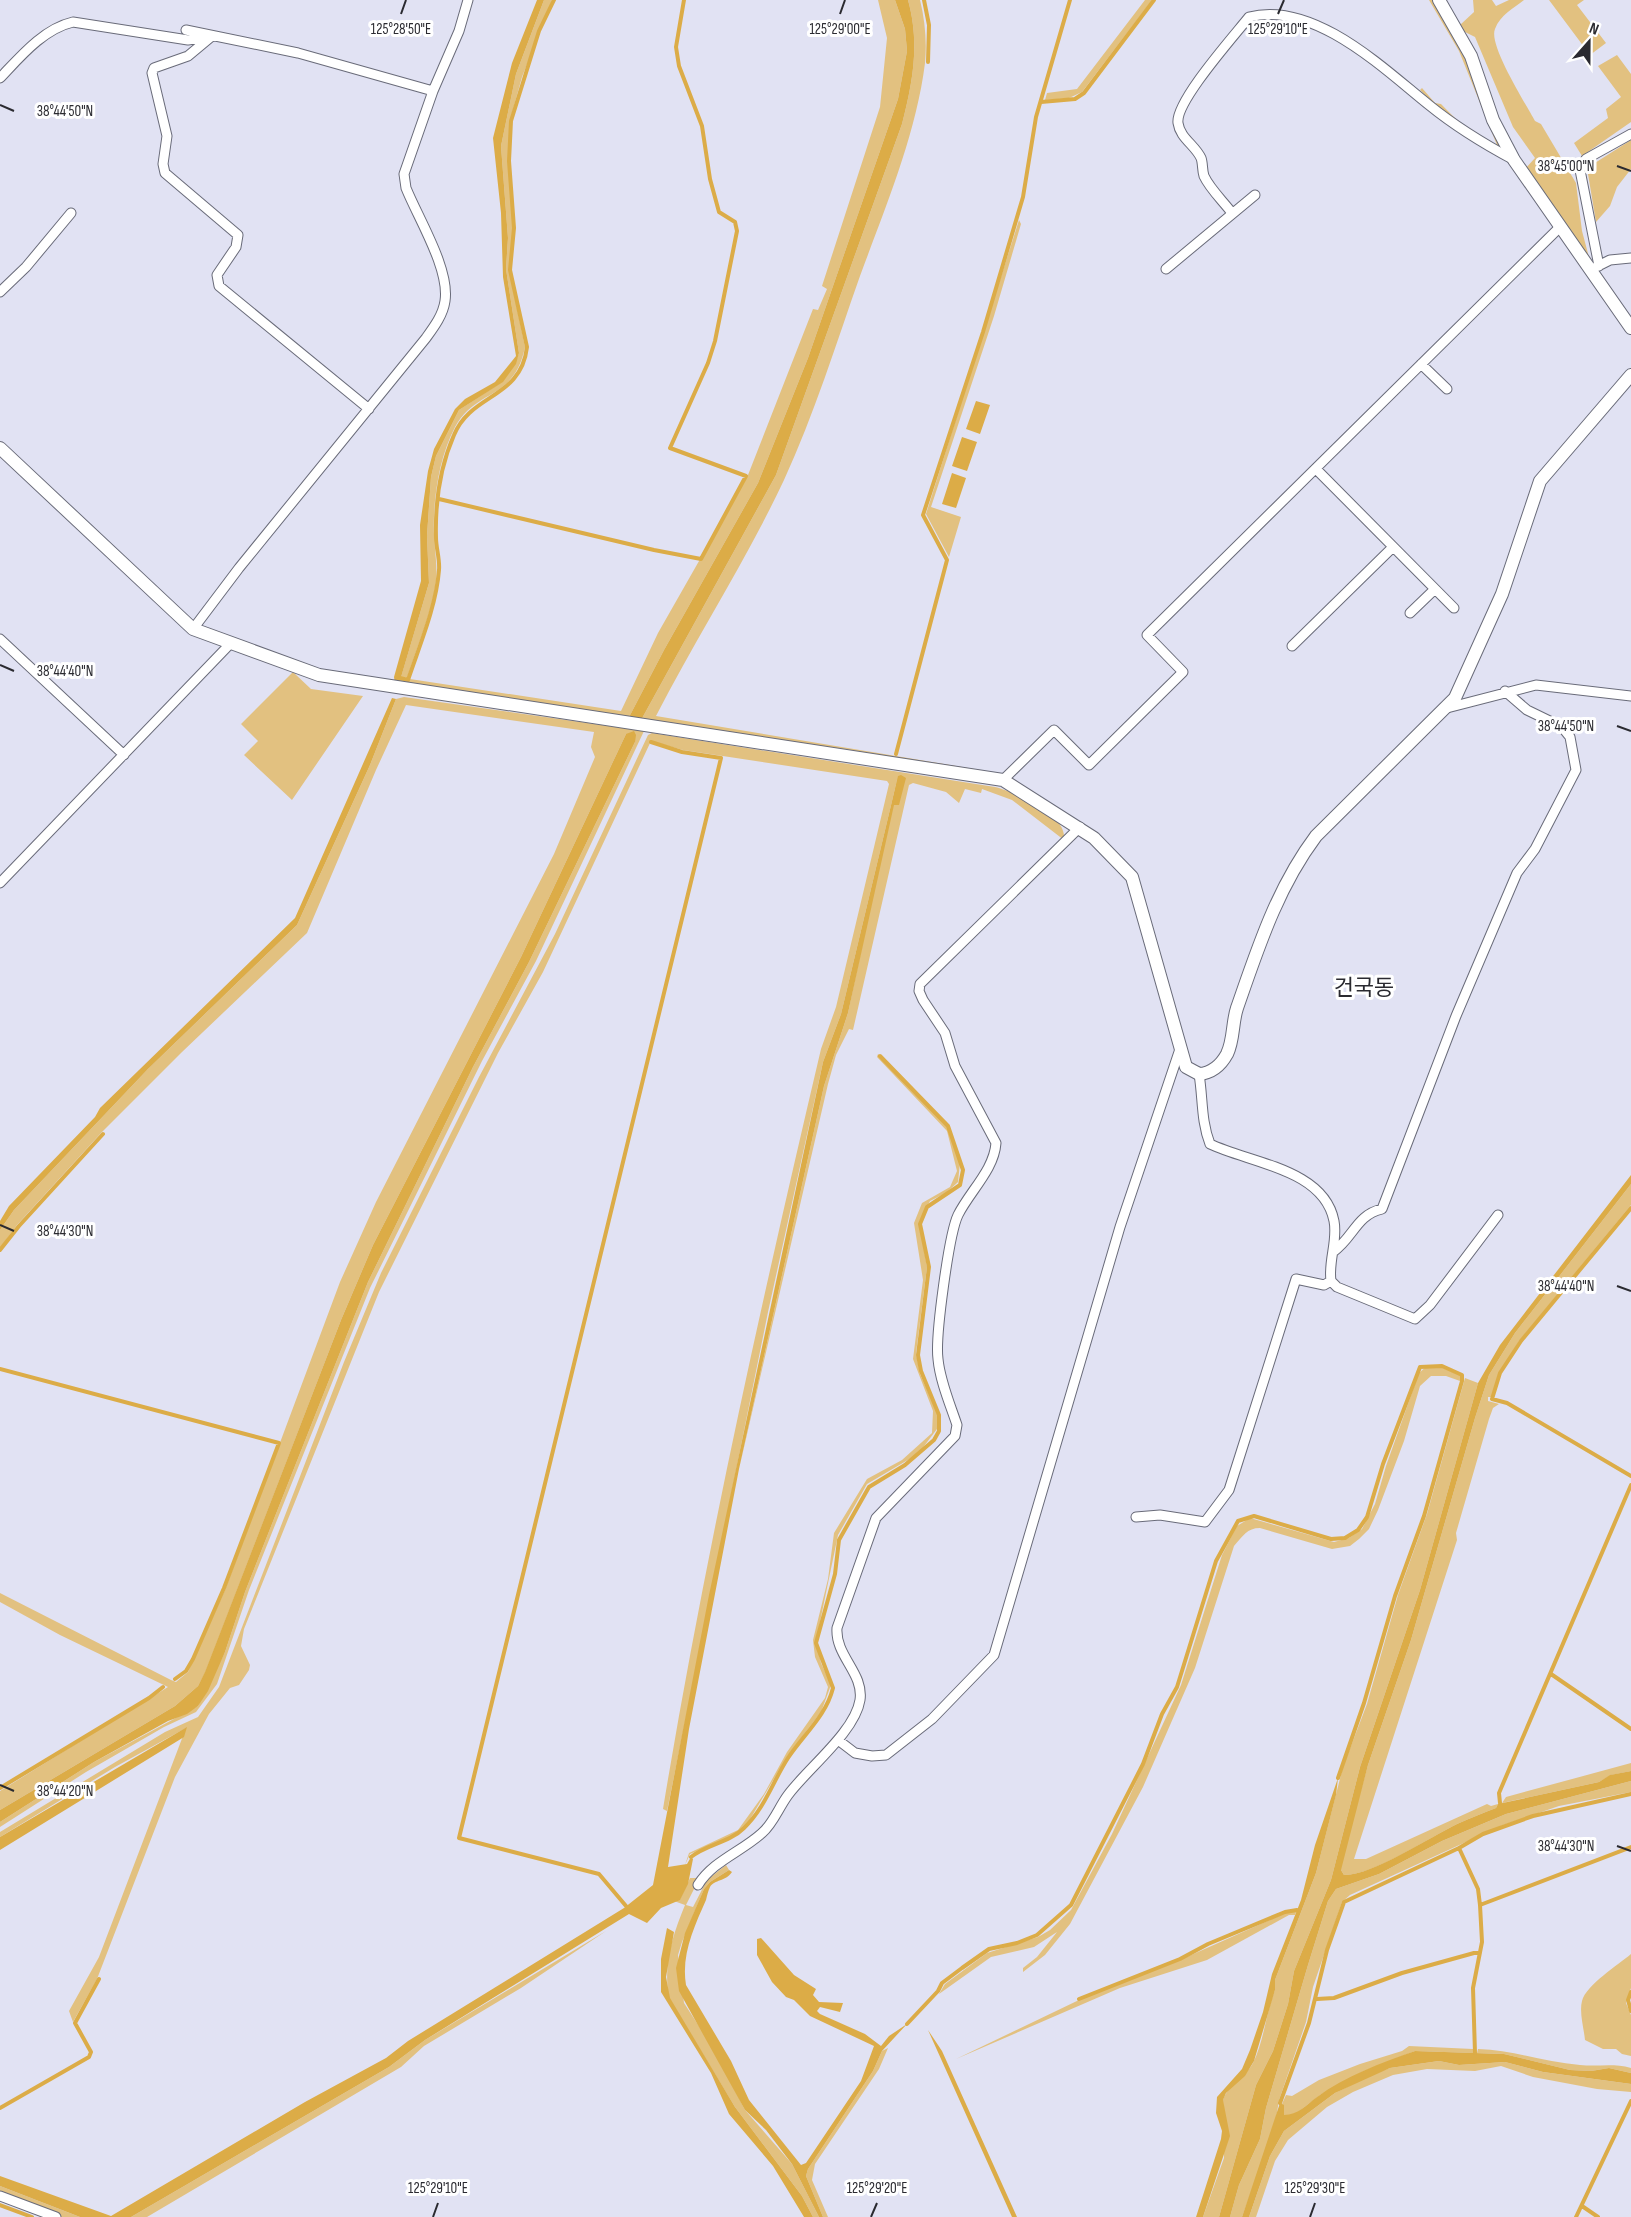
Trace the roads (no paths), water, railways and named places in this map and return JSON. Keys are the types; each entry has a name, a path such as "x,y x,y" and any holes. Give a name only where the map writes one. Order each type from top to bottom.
{"street":[{"path":"1439,0 1471,56 1493,120 1514,160 1560,227 1595,268 1631,328"},
{"path":"193,629 239,568 434,326 445,302 445,284 406,188 404,174 433,91 459,32 464,2"},
{"path":"1232,213 1209,185 1204,174 1202,159 1181,133 1177,121 1182,107 1197,82 1250,17 1260,10 1291,8 1337,27 1357,40 1428,104 1473,138 1514,160"},
{"path":"0,78 38,41 62,24 73,22 188,40 212,36"},
{"path":"186,30 298,54 433,91"},
{"path":"212,36 188,56 154,68 152,73 166,136 163,164 165,173 238,235 236,247 217,275 219,286 369,409"},
{"path":"1595,268 1580,170 1586,159 1631,134"},
{"path":"1166,269 1255,195"},
{"path":"0,292 26,267 71,213"},
{"path":"1003,780 1054,730 1089,765 1183,672 1147,635 1560,227"},
{"path":"1595,268 1610,260 1631,258"},
{"path":"1421,364 1447,389"},
{"path":"0,448 193,629 319,675 1003,780 1080,827 1132,877 1186,1067 1199,1074 1215,1068 1227,1055 1233,1019 1273,908 1300,858 1316,836 1385,765 1455,699 1502,594 1540,481 1631,375"},
{"path":"1316,469 1454,608"},
{"path":"1292,646 1393,546"},
{"path":"1410,613 1435,589"},
{"path":"0,639 124,755"},
{"path":"0,883 231,643"},
{"path":"1447,708 1536,685 1631,696"},
{"path":"1333,1252 1348,1240 1361,1218 1370,1212 1382,1209 1456,1016 1517,873 1535,849 1576,770 1570,737 1562,727 1527,710 1505,692"},
{"path":"698,1885 706,1873 765,1830 789,1794 838,1740 856,1711 860,1700 860,1687 855,1673 841,1654 836,1640 837,1628 870,1530 886,1507 956,1436 957,1425 937,1357 947,1268 958,1215 995,1153 996,1143 955,1066 945,1033 922,1000 919,991 920,984 1080,827"},
{"path":"838,1740 855,1753 886,1755 932,1719 994,1655 1120,1227 1180,1049"},
{"path":"1199,1074 1203,1100 1203,1125 1210,1144 1231,1154 1304,1178 1318,1191 1334,1221 1333,1252 1329,1269 1331,1281"},
{"path":"1331,1281 1357,1296 1415,1319 1430,1305 1498,1215"},
{"path":"1136,1517 1160,1515 1205,1522 1229,1490 1296,1279 1324,1285 1331,1281"},
{"path":"0,2196 56,2217"}],"waterway":[{"path":"400,678 408,680 435,598 439,566 436,512 442,472 449,447 462,421 506,387 515,377 523,364 527,347 510,270 514,228 509,161 511,121 539,31 554,0"},
{"path":"439,499 701,559 746,476 670,448 708,363 715,341 737,231 735,222 719,212 710,179 702,126 679,66 676,47 684,0"},
{"path":"924,0 929,25 928,62"},
{"path":"896,754 947,560 923,515 983,332 1023,197 1036,117 1070,0"},
{"path":"1041,102 1075,99 1084,93 1154,0"},
{"path":"626,1906 599,1874 459,1838 721,758 682,752 651,742"},
{"path":"691,1857 732,1837 744,1828 763,1803 788,1758 825,1707 833,1688 816,1643 835,1574 839,1540 869,1487 905,1465 934,1440 939,1431 939,1415 921,1371 918,1355 929,1267 920,1224 927,1207 960,1185 963,1170 948,1126 880,1056"},
{"path":"0,1250 103,1134"},
{"path":"1631,1208 1521,1341 1500,1373 1492,1399 1507,1403 1631,1476"},
{"path":"907,2024 938,1991 942,1983 962,1968 989,1949 1017,1943 1037,1935 1071,1905 1143,1764 1162,1714 1177,1687 1216,1561 1238,1521 1254,1516 1331,1539 1345,1538 1358,1530 1367,1517 1383,1464 1420,1367 1442,1366 1462,1375 1462,1381 1424,1516 1395,1596 1364,1703 1338,1778"},
{"path":"0,1369 279,1443 224,1588 193,1659 186,1671 175,1679"},
{"path":"1500,1803 1499,1793 1631,1485"},
{"path":"1551,1674 1631,1729"},
{"path":"0,1788 149,1698 163,1687"},
{"path":"1475,2053 1473,1988 1482,1942 1480,1905 1478,1889 1459,1848 1483,1834 1533,1816 1631,1794"},
{"path":"1480,1905 1631,1847"},
{"path":"1280,2103 1309,2023 1327,1950 1344,1902 1459,1848"},
{"path":"1079,1999 1180,1959 1208,1944 1285,1912 1297,1910"},
{"path":"1317,1999 1334,1998 1402,1973 1480,1953"},
{"path":"0,2108 89,2057 91,2052 75,2023 99,1979"},
{"path":"1631,1992 1628,2000 1631,2011"},
{"path":"1576,2217 1631,2101"},
{"path":"0,2205 32,2217"},
{"path":"1582,2206 1598,2217"}],"district":[{"name":"건국동","path":"1364,988"}]}
